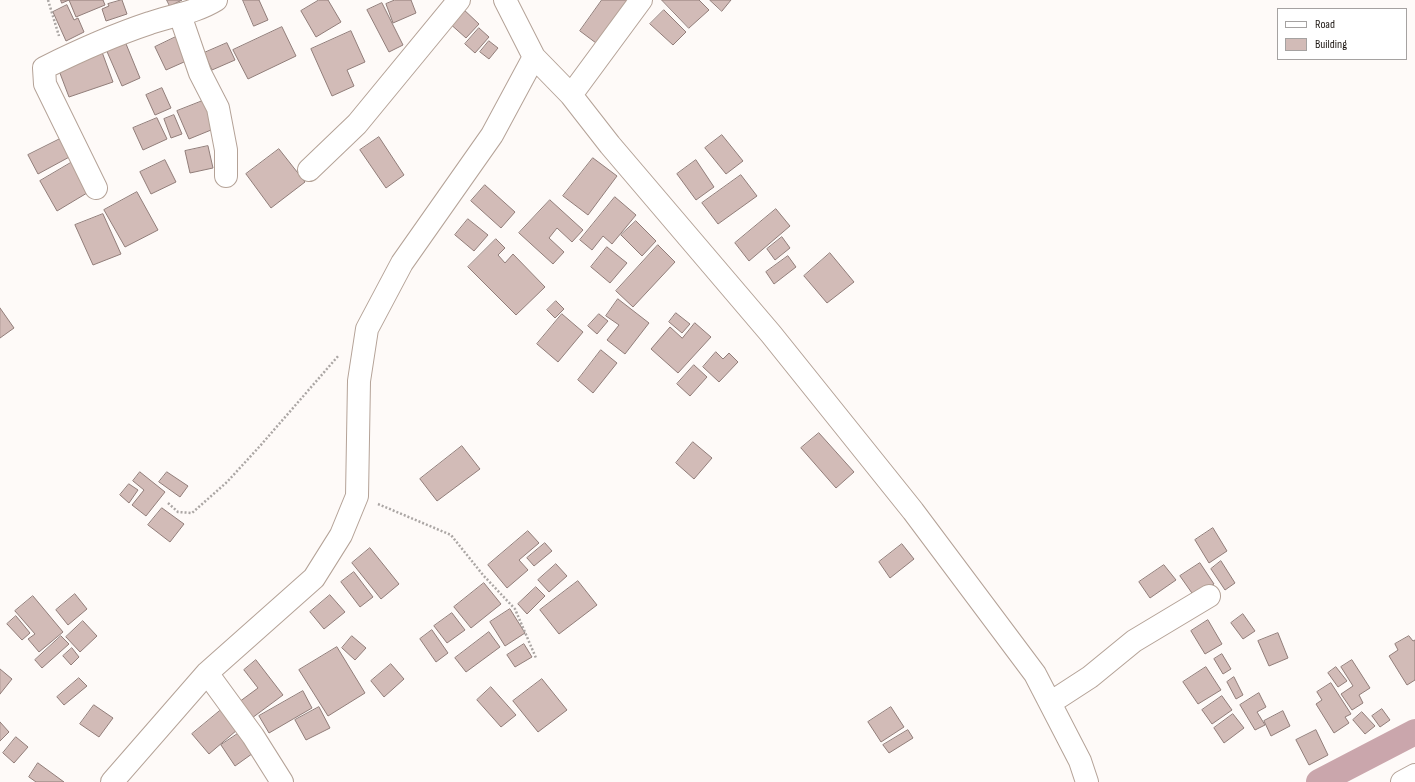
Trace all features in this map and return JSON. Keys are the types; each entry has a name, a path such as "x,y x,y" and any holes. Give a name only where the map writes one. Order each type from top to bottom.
{"street":[{"path":"96,188 45,84 44,68 70,55 150,23 202,9 216,0"},
{"path":"309,170 357,124 459,0"},
{"path":"505,0 534,57 571,95 615,151 771,334 913,511 1035,674 1080,761 1087,782"},
{"path":"571,95 641,0"},
{"path":"180,15 200,73 218,108 226,150 226,176"},
{"path":"112,782 206,673 314,578 341,535 357,496 359,381 367,329 402,263 492,135 534,57"},
{"path":"1050,703 1090,677 1134,641 1209,596"},
{"path":"206,673 253,736 282,782"},
{"path":"1402,782 1415,775"}],"path":[{"path":"48,0 58,34 70,55"},
{"path":"168,503 178,512 192,513 227,482 340,354"},
{"path":"357,496 451,536 483,575 515,609 536,658"}],"building":[{"path":"61,0 69,0 62,3"},
{"path":"69,0 103,0 105,5 76,17"},
{"path":"122,0 127,14 106,21 102,9 109,6 108,4"},
{"path":"167,0 182,0 170,6"},
{"path":"243,0 259,0 268,20 254,26"},
{"path":"319,0 328,0 341,22 316,37 301,11"},
{"path":"395,0 411,0 416,13 393,23 386,4"},
{"path":"602,0 635,0 600,46 580,31"},
{"path":"662,0 699,0 709,10 689,28"},
{"path":"710,0 731,0 722,11"},
{"path":"382,3 403,45 389,52 367,10"},
{"path":"67,5 74,20 78,18 84,32 66,41 53,12"},
{"path":"461,7 479,24 466,38 448,22"},
{"path":"664,10 686,32 673,45 650,24"},
{"path":"282,27 296,56 248,79 233,50"},
{"path":"479,28 489,37 475,53 465,44"},
{"path":"351,31 365,62 347,70 354,86 332,96 311,49"},
{"path":"182,34 193,58 166,70 155,47"},
{"path":"124,39 140,78 122,86 105,47"},
{"path":"489,41 498,48 489,59 480,52"},
{"path":"227,43 235,60 212,70 204,53"},
{"path":"102,52 113,82 69,97 58,68"},
{"path":"162,88 171,108 155,115 146,95"},
{"path":"205,100 216,128 189,139 177,111"},
{"path":"174,115 182,134 171,138 164,119"},
{"path":"157,118 167,139 143,150 133,128"},
{"path":"722,135 743,161 726,174 705,148"},
{"path":"64,137 73,155 38,174 28,155"},
{"path":"379,137 404,175 386,188 360,150"},
{"path":"208,146 213,168 190,173 185,151"},
{"path":"279,149 305,182 271,208 246,174"},
{"path":"593,158 617,176 588,215 563,196"},
{"path":"165,160 176,182 151,194 140,172"},
{"path":"696,160 714,187 696,200 677,174"},
{"path":"74,161 92,190 57,211 40,181"},
{"path":"741,175 757,196 718,224 702,203"},
{"path":"485,185 515,212 501,228 471,201"},
{"path":"137,192 158,230 125,247 104,210"},
{"path":"615,197 636,215 612,244 603,236 592,250 580,240"},
{"path":"550,200 583,230 572,242 557,228 549,238 564,252 553,264 519,233"},
{"path":"776,209 790,226 749,261 735,243"},
{"path":"103,214 121,254 93,265 75,225"},
{"path":"468,219 488,235 474,251 455,235"},
{"path":"636,221 656,241 642,256 621,235"},
{"path":"782,237 790,248 775,260 767,249"},
{"path":"496,239 505,248 498,255 505,263 513,254 545,287 516,315 468,267"},
{"path":"658,245 675,262 633,307 616,291"},
{"path":"607,247 627,263 610,283 591,267"},
{"path":"830,253 854,282 827,303 804,276"},
{"path":"788,256 796,267 774,284 766,272"},
{"path":"618,299 649,323 625,354 607,340 619,325 606,316"},
{"path":"556,301 564,309 555,318 547,310"},
{"path":"0,308 14,328 0,338"},
{"path":"676,313 690,324 682,333 669,322"},
{"path":"562,314 583,332 558,362 537,344"},
{"path":"599,314 608,321 597,334 588,326"},
{"path":"695,323 711,337 678,373 651,349 670,327 682,338"},
{"path":"601,350 617,363 593,393 578,380"},
{"path":"716,352 723,359 729,353 738,362 719,382 703,367"},
{"path":"694,365 707,377 690,396 677,384"},
{"path":"819,433 854,472 836,488 801,448"},
{"path":"693,442 712,458 694,479 676,463"},
{"path":"462,446 480,469 437,501 420,479"},
{"path":"140,472 165,492 146,516 132,505 144,490 133,481"},
{"path":"167,472 188,486 180,497 159,482"},
{"path":"129,484 138,490 129,503 120,495"},
{"path":"162,508 184,524 170,542 148,525"},
{"path":"1213,528 1227,551 1209,563 1195,540"},
{"path":"528,531 539,543 519,560 528,570 507,588 488,565"},
{"path":"545,543 552,551 534,566 527,558"},
{"path":"902,544 914,559 890,578 879,562"},
{"path":"370,548 399,584 381,599 352,563"},
{"path":"1221,561 1235,583 1225,590 1211,569"},
{"path":"1200,563 1214,584 1194,596 1180,576"},
{"path":"556,564 567,576 549,592 538,580"},
{"path":"1164,565 1176,580 1150,598 1139,582"},
{"path":"354,572 373,597 360,607 341,582"},
{"path":"578,581 597,605 559,634 540,610"},
{"path":"484,583 501,604 471,628 454,607"},
{"path":"536,587 545,596 527,614 518,604"},
{"path":"75,594 87,609 68,625 56,610"},
{"path":"330,595 345,612 324,629 310,612"},
{"path":"33,596 63,632 39,652 28,639 35,634 15,611"},
{"path":"510,609 525,633 505,646 490,622"},
{"path":"452,613 465,630 447,643 434,626"},
{"path":"1243,614 1255,631 1243,639 1231,623"},
{"path":"16,616 30,633 22,640 7,624"},
{"path":"1208,620 1222,644 1205,654 1191,631"},
{"path":"83,621 97,636 80,652 66,637"},
{"path":"432,630 448,653 436,662 420,639"},
{"path":"489,632 500,647 466,672 455,658"},
{"path":"1278,633 1288,658 1269,666 1258,641"},
{"path":"61,636 69,644 42,668 35,660"},
{"path":"352,636 366,648 355,660 342,648"},
{"path":"1409,636 1413,641 1415,640 1415,680 1407,685 1389,656 1398,650 1395,644"},
{"path":"524,644 532,657 515,667 507,655"},
{"path":"337,647 365,693 328,716 299,670"},
{"path":"72,648 79,657 71,665 63,656"},
{"path":"1222,654 1231,669 1223,674 1214,659"},
{"path":"256,660 283,695 252,718 239,702 258,688 244,670"},
{"path":"1352,660 1370,688 1359,695 1363,703 1352,710 1341,694 1353,686 1341,667"},
{"path":"391,664 404,679 384,697 371,681"},
{"path":"1206,667 1221,690 1198,704 1183,682"},
{"path":"1336,667 1347,681 1338,687 1328,673"},
{"path":"0,669 12,679 0,694"},
{"path":"1234,677 1243,695 1236,699 1227,682"},
{"path":"79,678 87,686 64,705 57,697"},
{"path":"542,679 567,710 538,732 513,701"},
{"path":"1331,683 1351,714 1345,717 1349,723 1334,733 1316,704 1322,700 1317,692"},
{"path":"491,687 516,715 501,727 477,700"},
{"path":"303,691 312,708 269,733 259,716"},
{"path":"1259,693 1266,707 1257,712 1265,725 1255,730 1240,705"},
{"path":"1222,696 1232,710 1212,724 1202,710"},
{"path":"94,705 113,718 99,737 80,724"},
{"path":"319,707 330,728 306,740 295,720"},
{"path":"891,707 904,727 881,742 868,722"},
{"path":"1382,709 1390,720 1380,727 1372,716"},
{"path":"221,710 237,730 209,754 192,734"},
{"path":"1283,711 1290,726 1271,736 1264,721"},
{"path":"1362,712 1375,726 1365,734 1353,720"},
{"path":"1233,714 1244,728 1224,743 1214,728"},
{"path":"0,722 9,732 0,741"},
{"path":"908,730 913,738 889,753 883,745"},
{"path":"1316,730 1328,755 1309,765 1296,740"},
{"path":"242,731 256,751 235,766 221,745"},
{"path":"16,737 28,747 14,763 3,753"},
{"path":"38,763 64,782 36,782 29,777"}],"waterway":[{"path":"1319,782 1415,732"}]}
